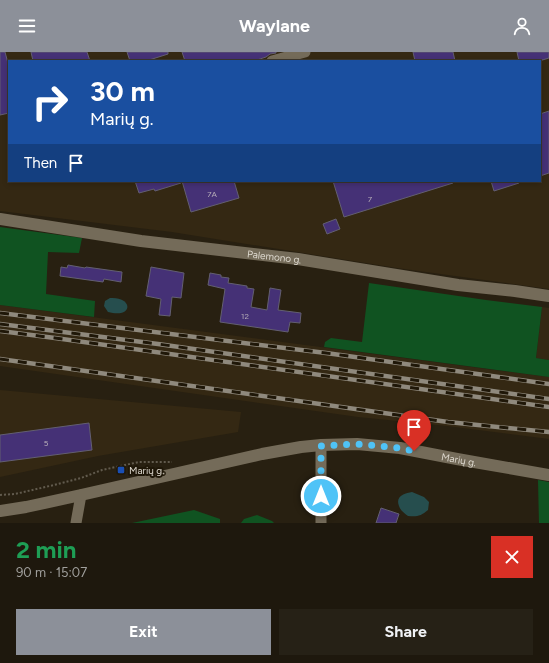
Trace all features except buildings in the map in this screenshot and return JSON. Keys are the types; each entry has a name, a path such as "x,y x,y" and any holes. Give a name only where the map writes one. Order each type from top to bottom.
{"street":[{"path":"276,60 305,52"},
{"name":"Palemono g.","path":"0,219 141,241 304,260 458,285 549,296"},
{"name":"Marių g.","path":"0,511 81,496 262,454 301,447 357,444 400,448 549,475"},
{"path":"321,446 321,523"},
{"path":"76,523 81,496"}],"path":[{"path":"0,495 15,494 54,485 81,478 109,468 139,462 174,462"}],"shaded area":[{"path":"0,52 549,52 549,289 397,268 172,232 0,211"},
{"path":"0,305 549,377 549,439 447,426 358,417 0,366"},
{"path":"542,307 549,308 549,360 536,358"},
{"path":"0,390 241,412 238,432 98,456 0,477"}],"green space":[{"path":"0,227 82,238 79,253 48,252 46,294 95,301 94,317 0,305"},
{"path":"369,283 542,307 536,358 549,360 549,377 324,347 325,342 331,338 362,342"},
{"path":"538,480 549,482 549,523 539,523"},
{"path":"194,510 220,519 220,523 132,523"},
{"path":"257,515 274,523 241,523 244,519"}],"water":[{"path":"110,298 118,298 123,300 126,303 126,310 116,313 108,312 104,306 105,301"},
{"path":"412,492 424,497 429,502 428,510 419,516 408,516 401,510 398,503 401,496"}],"railway":[{"path":"0,313 326,353 549,384"},
{"path":"0,324 158,344 549,399"},
{"path":"0,331 549,407"},
{"path":"0,359 448,422 549,432"}],"place":[{"name":"Marių g.","path":"121,470"}],"route":[{"path":"321,496 321,446 357,444 400,448 414,451"}]}
